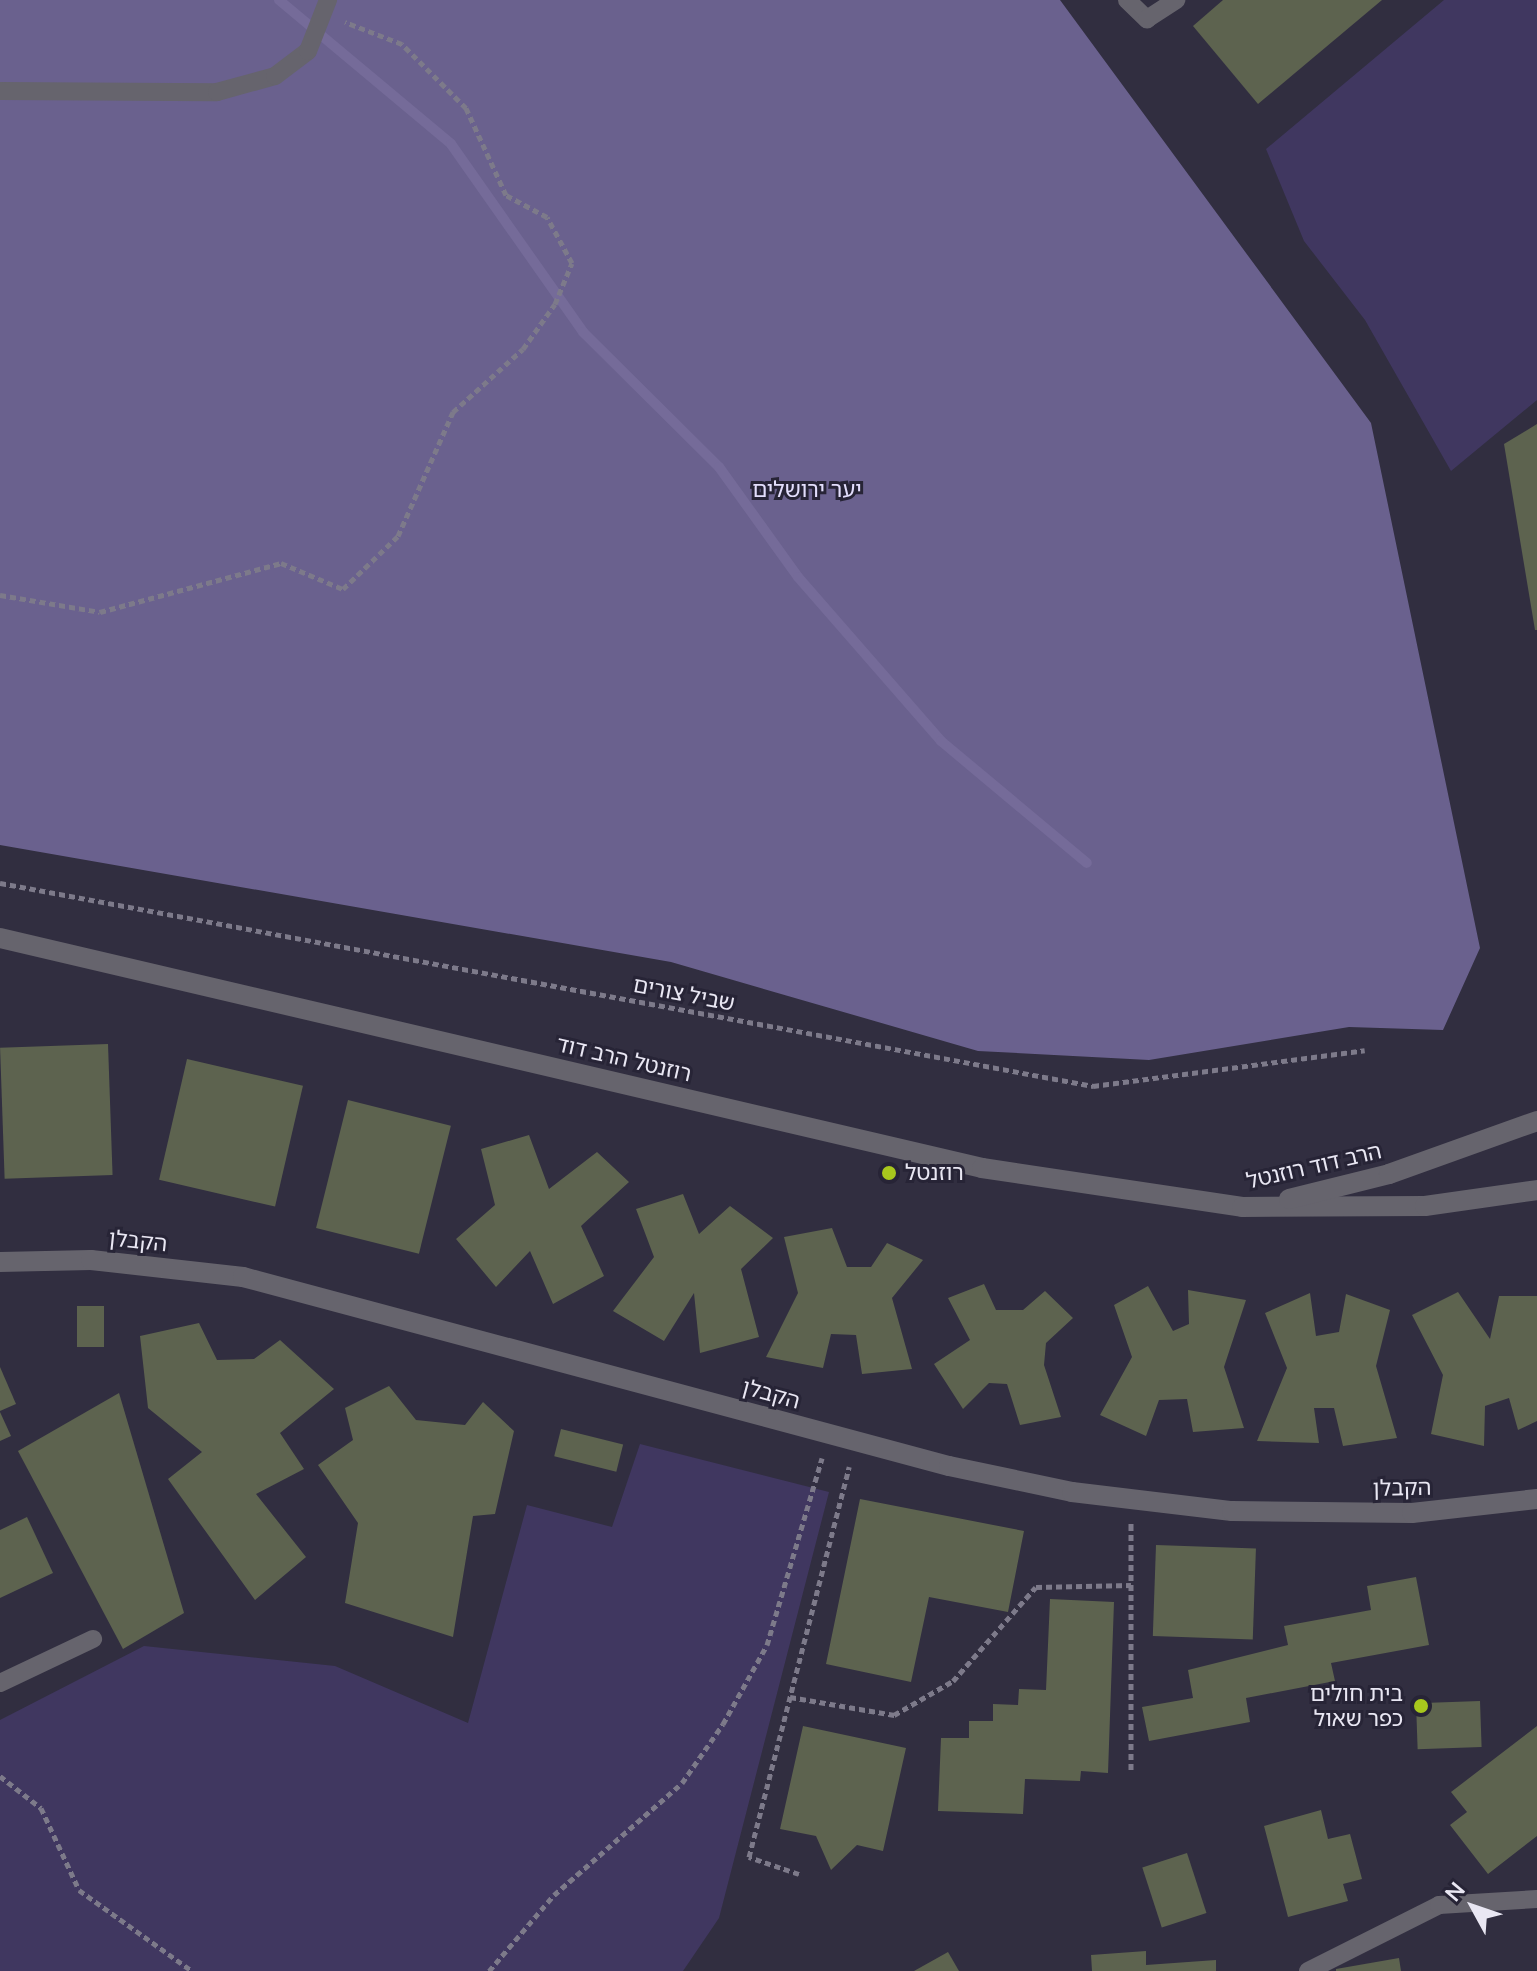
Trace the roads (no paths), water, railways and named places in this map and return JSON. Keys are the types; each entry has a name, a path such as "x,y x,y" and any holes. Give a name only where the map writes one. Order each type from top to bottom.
{"street":[{"name":"רוזנטל הרב דוד","path":"0,938 982,1168 1242,1207"},
{"name":"הרב דוד רוזנטל","path":"1242,1207 1329,1192 1537,1121"},
{"name":"הרב דוד רוזנטל","path":"1242,1207 1425,1206 1537,1190"},
{"name":"הקבלן","path":"0,1262 91,1260 243,1277 856,1442 1131,1499 1232,1511 1412,1513 1537,1499"}],"lane":[{"path":"1127,0 1147,19 1176,0"},
{"path":"0,91 217,92 275,76 308,51 328,8"},
{"path":"0,1683 93,1639"},
{"path":"1308,1971 1439,1905 1537,1899"}],"waterway":[{"path":"279,0 451,144 583,332 719,467 798,577 941,741 1087,863"}],"place":[{"name":"רוזנטל","path":"889,1173"},
{"name":"בית חולים כפר שאול","path":"1421,1706"}],"park label":[{"name":"יער ירושלים","path":"807,490"}]}
